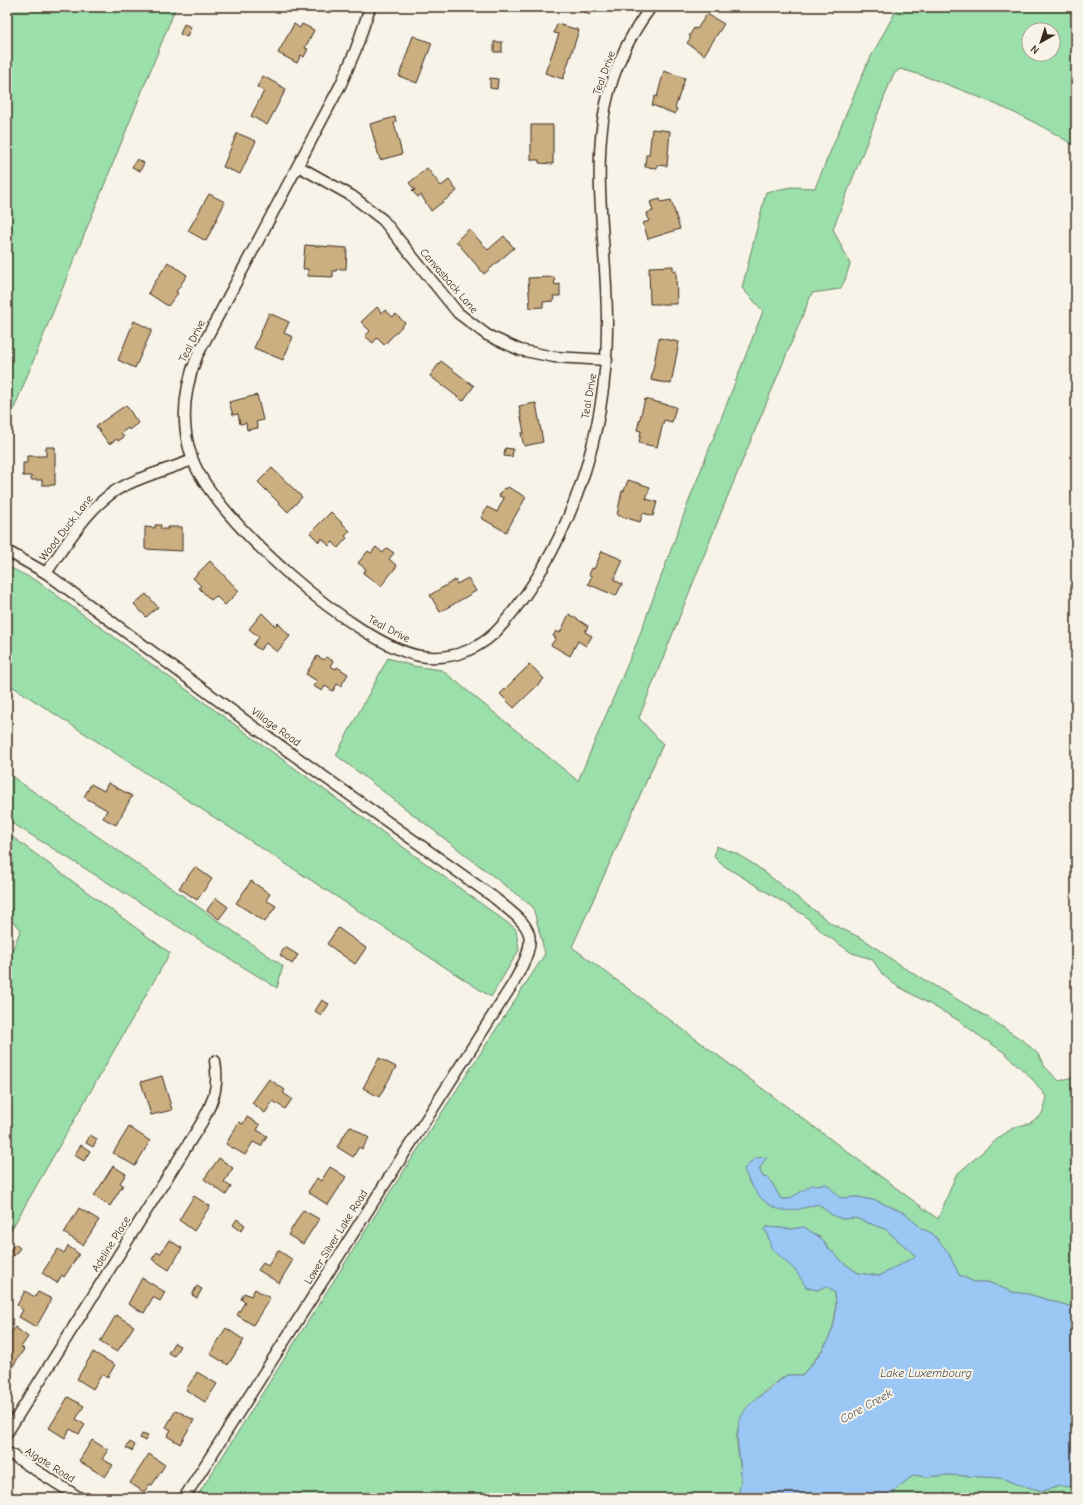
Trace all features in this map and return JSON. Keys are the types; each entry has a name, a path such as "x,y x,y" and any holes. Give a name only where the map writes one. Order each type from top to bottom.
{"street":[{"name":"Teal Drive","path":"370,7 356,48 341,84 197,356 186,393 184,414 186,434 192,460 207,487 234,520 291,577 329,607 388,644 409,653 421,656 451,656 470,651 484,643 496,633 524,598 546,561 568,517 582,478 592,444 607,360 606,283 599,184 602,124 608,93 617,69 631,38 651,7"},
{"name":"Canvasback Lane","path":"298,166 352,196 383,220 458,313 487,335 520,350 554,357 607,360"},
{"name":"Wood Duck Lane","path":"46,573 84,520 103,500 116,490 192,460"},
{"name":"Village Road","path":"7,551 46,573 250,724 492,896 522,920 528,927"},
{"name":"Lower Silver Lake Road","path":"184,1498 510,988 529,951 530,937 528,927"},
{"name":"Adeline Place","path":"7,1433 211,1106 216,1089 215,1061"},
{"name":"Algate Road","path":"7,1452 80,1498"}],"green space":[{"path":"7,7 176,7 7,426"},
{"path":"898,7 1076,7 1076,147 1037,124 969,93 900,69 893,75 833,229 850,264 845,280 840,289 812,293 727,498 639,718 663,744 572,947 938,1219 956,1175 1001,1136 1015,1127 1030,1123 1042,1114 1047,1098 1034,1081 1005,1053 958,1020 894,984 883,975 872,959 852,953 823,933 804,915 721,864 714,857 716,846 735,853 755,865 832,924 865,940 901,966 992,1020 1025,1042 1038,1054 1045,1067 1059,1081 1076,1076 1076,1308 1028,1294 1012,1292 988,1282 974,1282 959,1275 948,1252 933,1234 921,1228 905,1213 877,1201 857,1197 840,1198 833,1191 801,1192 789,1199 781,1199 769,1178 761,1175 760,1168 762,1158 758,1158 748,1181 770,1205 786,1210 818,1204 832,1215 842,1219 855,1218 885,1229 916,1256 879,1276 858,1273 845,1264 828,1248 821,1238 804,1227 791,1229 766,1227 773,1249 796,1270 806,1287 817,1290 827,1286 835,1293 835,1318 829,1338 824,1347 802,1375 787,1375 772,1385 745,1412 738,1428 737,1446 741,1482 735,1498 196,1498 385,1200 545,954 533,907 336,755 388,658 413,666 442,670 578,781 637,642 690,498 763,311 742,288 766,192 791,187 815,188 867,64"},
{"path":"7,566 37,581 516,929 519,950 491,997 7,683"},
{"path":"7,773 283,966 277,988 7,820"},
{"path":"7,833 170,953 7,1237 7,963 21,929 7,917"},
{"path":"914,1475 926,1477 948,1475 1002,1478 1016,1484 1043,1491 1060,1486 1076,1487 1076,1498 890,1498 898,1487"}],"water":[{"name":"Lake Luxembourg","path":"767,1157 759,1169 763,1177 769,1178 781,1199 789,1199 812,1185 827,1184 840,1198 857,1197 877,1201 905,1213 921,1228 933,1234 948,1252 959,1275 974,1282 988,1282 1012,1292 1028,1294 1076,1308 1076,1487 1060,1486 1043,1491 1016,1484 1002,1478 948,1475 926,1477 914,1475 898,1487 890,1498 735,1498 740,1489 741,1479 738,1433 740,1421 745,1410 754,1400 787,1375 802,1375 824,1348 833,1328 835,1317 835,1293 827,1286 817,1290 806,1287 796,1271 771,1248 767,1232 764,1230 766,1227 791,1229 804,1227 821,1238 828,1248 845,1264 858,1273 879,1276 916,1256 885,1229 855,1218 842,1219 832,1215 818,1204 795,1210 782,1210 768,1204 753,1188 744,1169 755,1158"}],"building":[{"path":"424,7 438,7 437,11"},
{"path":"579,7 594,7 589,15"},
{"path":"707,14 724,24 704,55 687,43 694,28 697,29"},
{"path":"184,24 191,27 187,37 180,34"},
{"path":"294,24 300,28 302,24 314,30 305,48 308,49 304,57 301,55 297,63 278,53"},
{"path":"557,24 579,30 563,79 545,73 559,34 554,33"},
{"path":"413,36 432,43 417,83 399,76"},
{"path":"494,42 502,42 502,52 494,52"},
{"path":"664,71 685,78 675,108 677,109 675,114 652,105 655,96 657,97"},
{"path":"263,76 286,89 267,125 251,116 264,91 257,87"},
{"path":"490,78 498,79 497,89 490,88"},
{"path":"395,117 396,122 394,123 402,154 380,160 370,124"},
{"path":"531,125 553,125 553,164 539,163 539,160 531,160"},
{"path":"652,129 670,131 667,166 657,165 657,168 645,167 646,155 649,155"},
{"path":"237,133 256,141 240,174 223,167"},
{"path":"137,159 144,163 140,171 132,167"},
{"path":"427,168 441,186 449,180 457,191 431,211 421,195 418,197 412,191 415,190 409,183"},
{"path":"209,194 225,202 206,241 188,231"},
{"path":"660,199 661,202 671,200 680,229 648,239 643,223 649,221 647,213 653,211 650,202"},
{"path":"469,229 488,250 504,236 514,248 484,274 456,241"},
{"path":"305,245 347,248 346,269 337,269 336,271 333,271 333,277 308,276 308,269 303,269"},
{"path":"168,262 187,275 176,292 178,293 168,306 148,293"},
{"path":"673,266 673,271 676,271 677,304 650,304 649,267"},
{"path":"554,277 555,285 560,284 560,296 553,296 554,301 543,302 543,307 530,308 528,278"},
{"path":"377,307 382,313 385,310 393,317 396,314 405,323 384,345 377,338 373,343 365,336 370,331 361,322"},
{"path":"269,313 289,322 284,333 293,337 283,360 254,348"},
{"path":"134,321 152,330 135,368 118,360"},
{"path":"659,338 679,342 671,384 651,380"},
{"path":"441,361 474,386 463,401 430,376"},
{"path":"257,395 263,420 256,422 258,428 247,430 246,423 240,424 238,414 233,415 229,402"},
{"path":"645,399 676,407 672,422 664,420 657,447 639,443 641,431 637,430"},
{"path":"536,403 543,442 524,446 521,433 524,433 519,406"},
{"path":"126,405 138,423 129,430 128,428 121,433 124,437 109,444 96,426"},
{"path":"46,447 55,447 55,485 42,485 42,480 31,480 31,476 23,476 23,463 27,463 27,456 46,456"},
{"path":"505,448 513,449 512,457 504,456"},
{"path":"272,468 302,497 288,512 258,482"},
{"path":"628,480 650,487 646,499 657,502 653,516 643,513 640,522 617,515 622,491 624,491"},
{"path":"508,487 526,497 506,532 481,518 487,507 497,512 504,498 499,496 504,488 506,489"},
{"path":"331,512 350,531 345,536 347,538 338,548 333,542 329,546 322,538 319,542 310,533"},
{"path":"155,525 161,525 161,529 168,529 167,527 182,527 182,551 145,549 145,527 155,528"},
{"path":"376,547 383,553 387,548 394,553 389,559 397,566 381,586 363,573 366,569 358,563 368,551 371,553"},
{"path":"602,551 623,560 614,580 622,584 616,596 588,584 592,576 589,575 592,568 594,569"},
{"path":"210,561 239,591 225,605 216,596 211,600 199,588 201,586 193,578"},
{"path":"468,578 476,591 440,612 430,595 455,580 457,584"},
{"path":"146,594 158,607 146,617 134,604"},
{"path":"262,613 275,626 278,623 290,636 277,652 266,643 260,650 253,645 259,637 249,629"},
{"path":"569,614 588,626 585,632 592,636 586,646 578,641 570,656 551,645 556,638 553,636 556,631 560,633"},
{"path":"317,656 324,660 326,657 333,661 330,666 336,669 337,667 348,674 341,686 337,684 333,691 325,686 322,691 313,686 317,681 306,674"},
{"path":"530,664 544,679 514,708 500,694"},
{"path":"108,783 132,796 116,825 103,818 107,810 84,797 91,784 104,791"},
{"path":"195,867 212,879 197,900 179,888"},
{"path":"251,881 270,894 266,900 276,906 265,922 236,903"},
{"path":"216,898 228,907 219,919 207,910"},
{"path":"338,928 366,948 355,964 327,944"},
{"path":"285,947 298,955 292,964 280,955"},
{"path":"322,1000 329,1004 321,1016 315,1011"},
{"path":"379,1058 396,1067 379,1097 363,1088"},
{"path":"162,1076 172,1110 151,1115 141,1082"},
{"path":"269,1079 285,1090 283,1093 292,1099 285,1109 273,1101 265,1113 252,1103"},
{"path":"247,1117 260,1125 257,1130 267,1136 261,1146 253,1142 245,1155 226,1144 239,1122 243,1124"},
{"path":"350,1126 369,1138 362,1149 359,1147 353,1157 337,1147"},
{"path":"129,1127 150,1141 135,1166 113,1153"},
{"path":"90,1135 97,1139 93,1147 86,1143"},
{"path":"81,1145 90,1151 84,1161 74,1155"},
{"path":"219,1158 233,1168 224,1182 231,1187 226,1195 204,1179"},
{"path":"113,1166 126,1174 120,1183 123,1185 110,1206 94,1196"},
{"path":"330,1167 346,1177 328,1205 308,1192 317,1178 321,1181"},
{"path":"194,1196 210,1206 194,1231 179,1220"},
{"path":"79,1208 99,1220 83,1245 64,1233"},
{"path":"303,1210 319,1219 303,1244 288,1235"},
{"path":"237,1219 245,1225 241,1231 233,1225"},
{"path":"169,1240 182,1248 169,1270 152,1259 157,1252 160,1254"},
{"path":"15,1244 20,1248 14,1256 9,1252"},
{"path":"68,1246 79,1254 64,1277 62,1275 57,1283 42,1273 58,1249 64,1253"},
{"path":"278,1250 293,1260 279,1283 258,1270 263,1263 268,1266"},
{"path":"142,1278 165,1292 160,1301 153,1297 144,1313 128,1304"},
{"path":"197,1286 202,1289 197,1298 192,1295"},
{"path":"255,1289 270,1298 253,1325 237,1315 245,1302 241,1299 244,1293 251,1296"},
{"path":"25,1291 35,1297 38,1292 52,1299 36,1327 19,1317 23,1310 17,1305"},
{"path":"116,1315 134,1326 117,1352 100,1342"},
{"path":"15,1327 28,1337 21,1347 24,1349 11,1369 7,1366 7,1339"},
{"path":"226,1328 244,1340 228,1365 210,1354"},
{"path":"174,1343 180,1346 174,1356 168,1353"},
{"path":"93,1352 115,1365 107,1378 102,1374 93,1389 77,1379"},
{"path":"197,1372 217,1384 205,1402 186,1390"},
{"path":"68,1397 84,1406 76,1419 85,1425 79,1434 70,1429 65,1438 49,1428"},
{"path":"176,1410 194,1420 180,1444 167,1436 171,1430 166,1427"},
{"path":"142,1434 148,1436 145,1441 140,1438"},
{"path":"92,1440 108,1450 102,1459 113,1465 105,1477 79,1461"},
{"path":"130,1442 135,1445 132,1451 126,1448"},
{"path":"149,1454 165,1465 152,1485 150,1484 144,1492 130,1483"},
{"path":"7,1491 18,1498 7,1498"}],"water label":[{"name":"Core Creek","path":"866,1406"}]}
